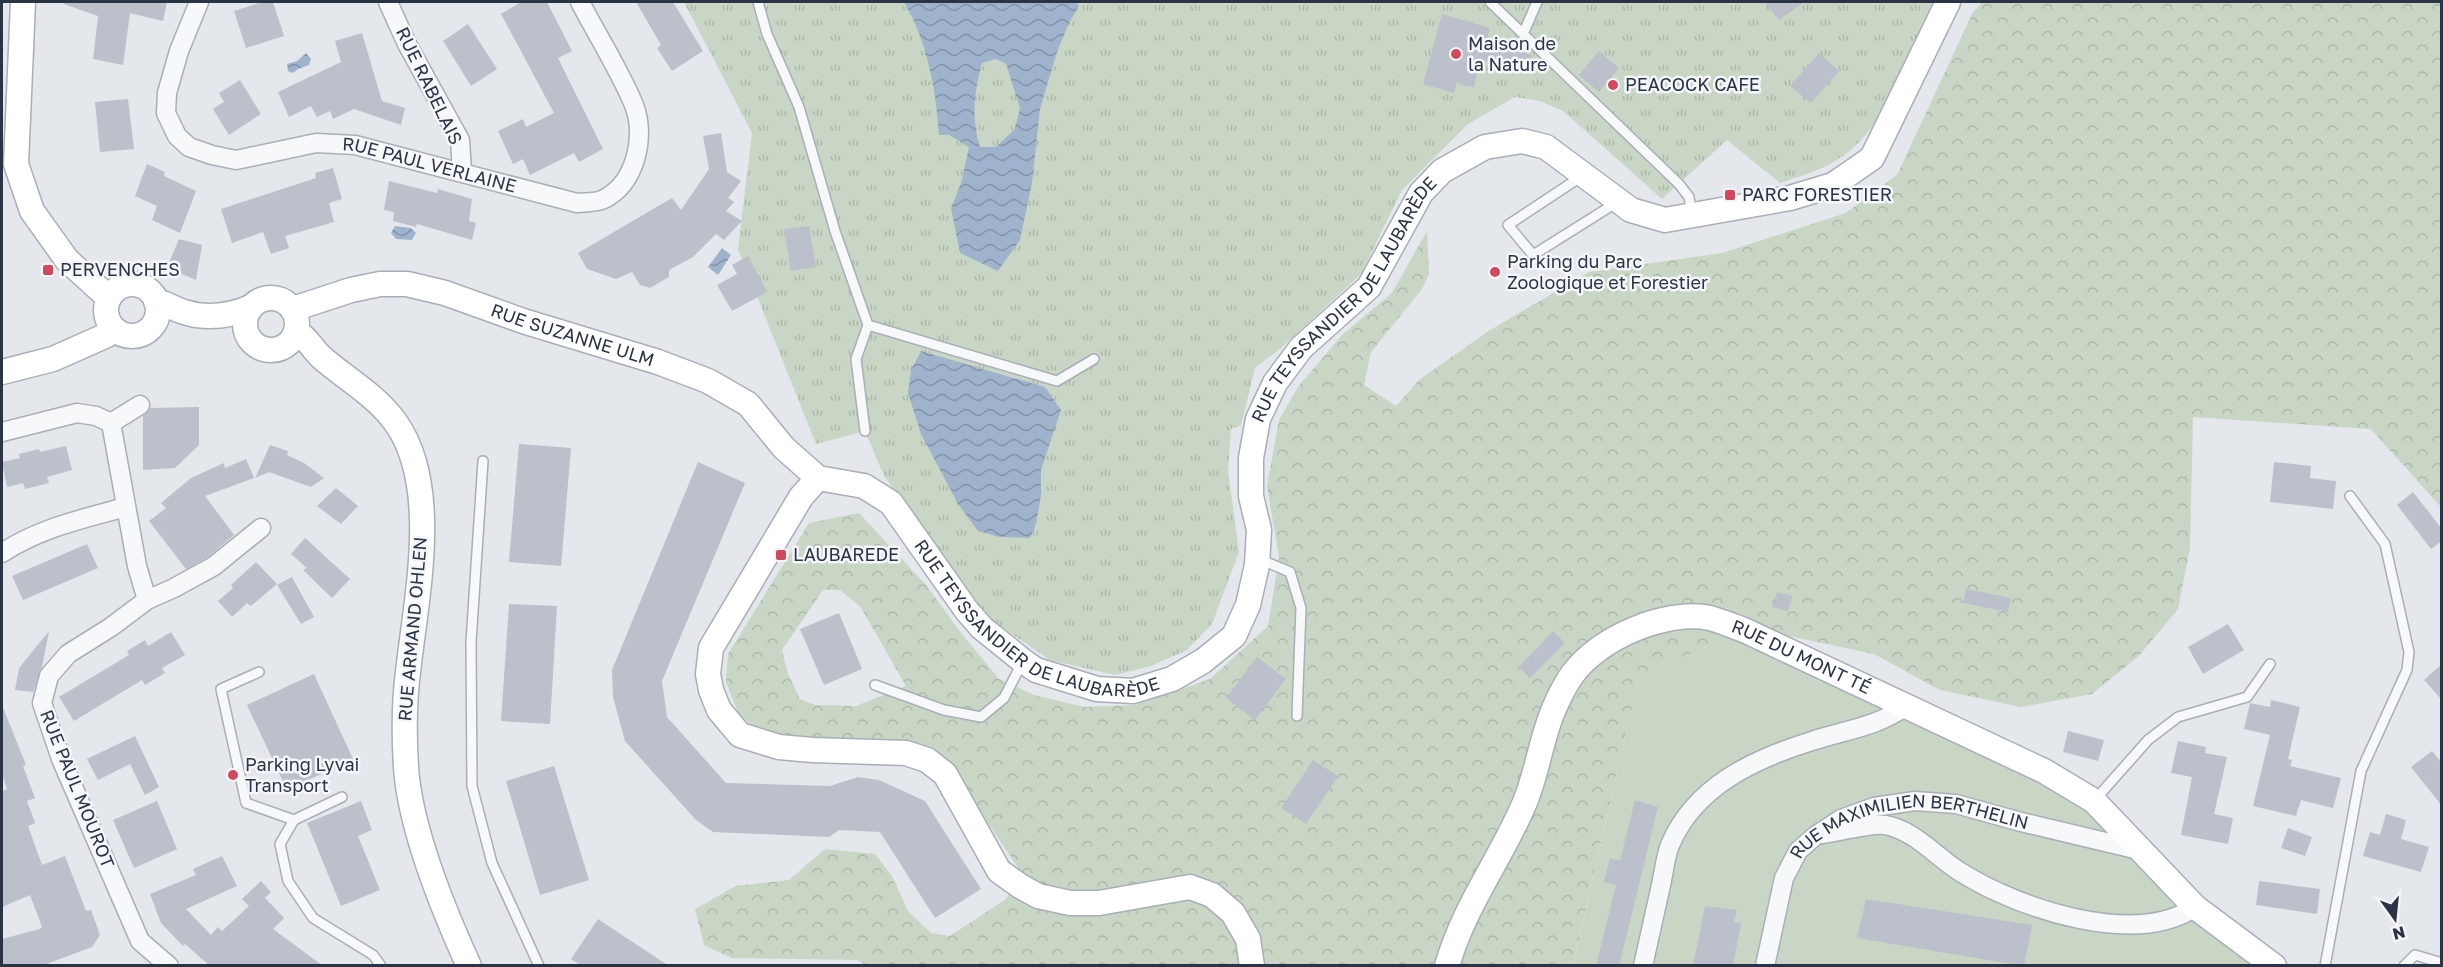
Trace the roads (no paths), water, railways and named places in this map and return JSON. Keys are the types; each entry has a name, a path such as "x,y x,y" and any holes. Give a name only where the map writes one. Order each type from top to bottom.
{"main road":[{"path":"23,2 18,130 33,176 51,216 69,241 115,293"},
{"name":"RUE TEYSSANDIER DE LAUBARÈDE","path":"818,478 864,486 891,503 967,611 982,628 1036,670 1097,689 1133,691 1172,679 1203,661 1234,636 1248,605 1257,558 1258,530 1251,486 1251,458 1257,419 1275,383 1301,348 1369,287 1421,193 1442,171 1485,147 1522,141 1546,147 1631,210 1665,220 1790,198 1833,185 1872,158 1948,2"},
{"path":"137,284 152,293 156,311 142,334 134,336 125,335 114,329 106,313 115,293 137,284"},
{"name":"RUE SUZANNE ULM","path":"291,328 351,290 380,284 407,284 445,293 523,321 658,362 708,381 748,404 784,448 818,478"},
{"path":"156,311 184,312 203,316 223,315 251,307 257,302 271,298 285,302 291,328 268,349 254,343 248,336 245,321 251,307"},
{"path":"156,311 220,326 248,336"},
{"name":"RUE ARMAND OHLEN","path":"291,328 321,356 380,404 397,424 410,450 420,488 422,554 404,714 406,770 427,861 450,924 469,966"},
{"path":"2,372 53,359 107,335 114,329"},
{"path":"818,478 801,497 711,648 708,674 711,690 719,710 740,735 779,747 906,753 927,760 945,774 999,871 1020,886 1038,896 1070,903 1099,903 1190,886 1212,895 1233,913 1248,939 1252,966"},
{"name":"RUE DU MONT TÉ","path":"1447,966 1462,920 1508,838 1526,800 1554,709 1573,673 1597,650 1625,633 1654,622 1682,618 1708,618 1744,630 2044,771 2094,801 2195,908 2274,966"}],"street":[{"name":"RUE PAUL VERLAINE","path":"199,2 179,51 167,93 166,113 177,136 189,147 212,155 236,159 316,143 355,145 577,203 604,200 624,183 636,160 639,132 634,106 580,2"},
{"name":"RUE RABELAIS","path":"388,2 407,44 460,141 462,172"},
{"path":"111,423 140,405"},
{"path":"2,432 77,413 96,416 111,423"},
{"path":"111,423 126,507 147,600"},
{"path":"2,553 34,534 64,523 126,507"},
{"name":"RUE PAUL MOUROT","path":"169,966 140,941 61,759 42,703 49,676 68,654 111,627 147,600 213,566 261,528"},
{"path":"1642,966 1670,847 1685,816 1712,788 1740,770 1776,753 1871,725 1890,717 1906,706"},
{"name":"RUE MAXIMILIEN BERTHELIN","path":"1765,966 1784,879 1798,850 1841,819 1874,807 1915,801 1956,804 2139,850"},
{"path":"1815,836 1884,824 1906,832 1936,856 1989,890 2045,912 2123,924 2175,918 2195,908"}],"lane":[{"path":"758,2 767,34 799,107 835,231 868,325 856,359 865,431"},
{"path":"1490,2 1679,184 1689,197 1692,217"},
{"path":"1523,34 1537,2"},
{"path":"1584,175 1508,225 1533,255 1619,201"},
{"path":"868,325 1057,381 1094,359"},
{"path":"483,461 471,642 472,786 492,863 539,966"},
{"path":"2325,966 2361,771 2407,670 2409,652 2385,544 2350,496"},
{"path":"1257,558 1290,572 1301,608 1297,716"},
{"path":"875,685 944,710 981,717 1004,698 1023,661"},
{"path":"2094,801 2148,740 2178,717 2247,697 2270,664"},
{"path":"259,672 221,689 246,803 294,820"},
{"path":"342,797 294,820 280,844 288,881 313,918 373,955 381,966"},
{"path":"2404,966 2415,955 2442,963"}],"water":[{"path":"904,2 1075,2 1079,6 1057,52 1040,109 1032,183 1020,240 998,271 960,253 951,208 961,183 969,147 949,135 939,135 936,100 929,66 912,17","holes":["996,59 1006,64 1020,108 1015,129 996,147 980,147 975,126 975,105 982,63"]},
{"path":"306,53 311,59 309,65 293,73 288,71 287,64 297,61"},
{"path":"395,226 411,228 416,233 412,240 396,239 391,233"},
{"path":"722,248 731,255 718,275 708,267"},
{"path":"921,351 1045,387 1061,410 1041,470 1041,496 1036,524 1030,538 1000,537 978,531 958,504 921,434 908,393 911,370"}],"place":[{"name":"Maison de la Nature","path":"1456,54"},
{"name":"PEACOCK CAFE","path":"1613,85"},
{"name":"PARC FORESTIER","path":"1730,195"},
{"name":"PERVENCHES","path":"48,270"},
{"name":"Parking du Parc Zoologique et Forestier","path":"1495,272"},
{"name":"LAUBAREDE","path":"781,555"},
{"name":"Parking Lyvai Transport","path":"233,775"}]}
